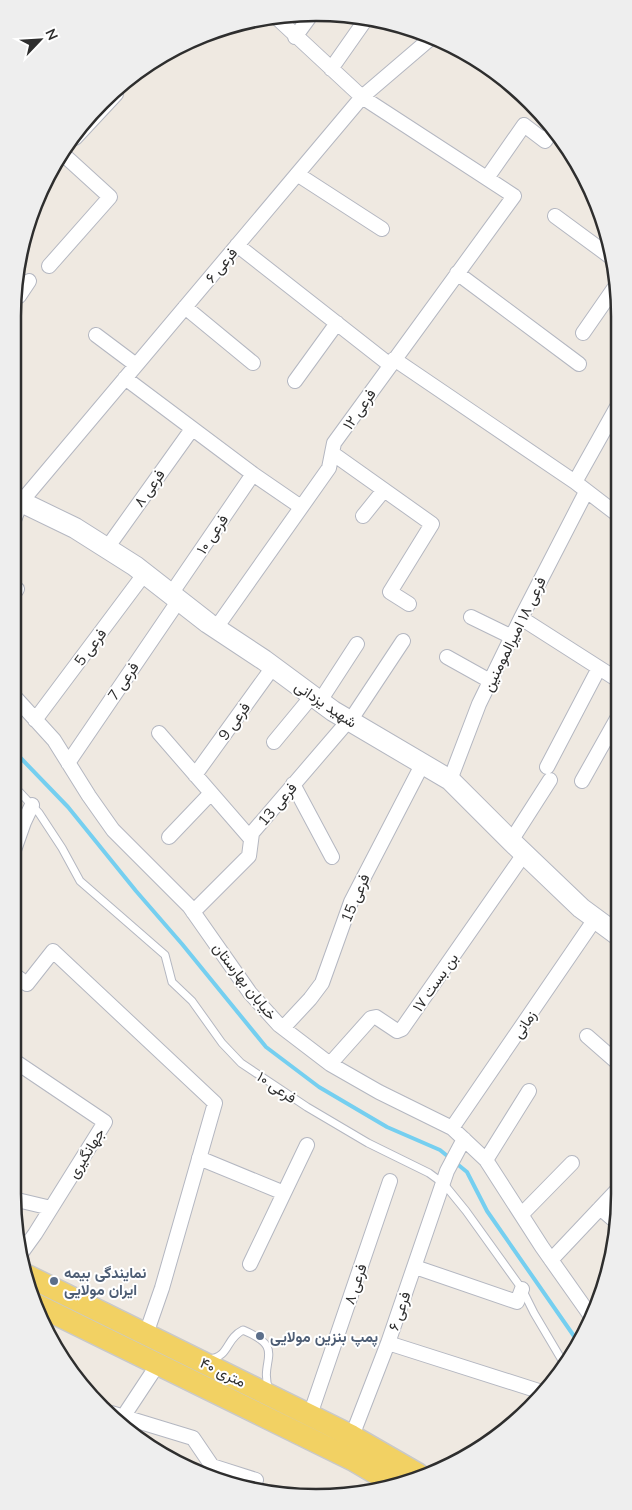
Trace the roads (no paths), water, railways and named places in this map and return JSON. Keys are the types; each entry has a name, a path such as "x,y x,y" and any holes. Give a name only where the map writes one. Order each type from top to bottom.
{"main road":[{"name":"۴۰ متری","path":"34,1280 352,1436 414,1472"},
{"name":"۴۰ متری","path":"45,1308 353,1460 387,1480"}],"street":[{"path":"295,37 306,22"},
{"path":"282,24 362,97 487,178 524,125 546,141 549,136"},
{"path":"331,69 362,25"},
{"name":"فرعی ۶","path":"21,495 125,378 362,97 426,43"},
{"path":"49,266 110,197 67,158"},
{"path":"297,174 382,229"},
{"name":"فرعی ۱۲","path":"216,628 329,468 334,443 514,196 487,178"},
{"path":"555,216 604,252"},
{"path":"237,245 336,323 575,482 611,510"},
{"path":"457,273 578,364"},
{"path":"23,290 29,281"},
{"path":"583,333 610,294"},
{"path":"185,307 253,363"},
{"path":"295,381 336,323"},
{"path":"96,335 136,365"},
{"path":"125,378 253,474 301,507"},
{"path":"575,482 611,418"},
{"name":"فرعی ۸","path":"107,548 192,429"},
{"path":"332,453 432,524 390,592 410,604"},
{"name":"فرعی ۱۰","path":"175,597 253,474"},
{"path":"363,516 384,490"},
{"name":"فرعی ۱۸ امیرالمومنین","path":"450,780 490,681 586,492"},
{"name":"شهید یزدانی","path":"21,502 75,528 107,548 145,574 216,628 350,721 450,780 581,908 611,930"},
{"name":"فرعی 5","path":"35,720 145,574"},
{"name":"فرعی 7","path":"68,763 175,597"},
{"path":"471,617 512,637"},
{"path":"521,618 611,676"},
{"name":"فرعی 13","path":"193,912 249,856 252,833 350,721 403,642"},
{"path":"274,742 316,698 357,644"},
{"path":"447,657 490,681"},
{"name":"فرعی 9","path":"195,775 273,667"},
{"path":"518,848 549,774 599,668"},
{"name":"خیابان بهارستان","path":"21,710 35,720 54,740 89,796 114,830 193,912 250,993 283,1028 330,1064 379,1092 452,1128 461,1144 486,1160 551,1260 587,1310"},
{"path":"582,781 611,729"},
{"path":"158,733 251,839"},
{"name":"فرعی 15","path":"283,1028 322,983 351,902 423,763"},
{"path":"293,784 332,857"},
{"path":"169,837 211,793"},
{"path":"21,830 32,806"},
{"name":"بن بست ۱۷","path":"330,1064 371,1018 376,1017 397,1031 402,1029 518,848"},
{"name":"زمانی","path":"452,1128 595,919"},
{"path":"21,980 26,984 53,951 215,1103 162,1288 146,1334"},
{"path":"587,1036 611,1057"},
{"name":"جهانگیری","path":"21,1066 105,1122 26,1246"},
{"path":"486,1160 529,1091"},
{"name":"فرعی ۶","path":"352,1436 388,1343 445,1178 461,1144"},
{"path":"250,1264 307,1145"},
{"path":"199,1158 284,1193"},
{"path":"522,1214 572,1163"},
{"name":"فرعی ۸","path":"310,1415 390,1181"},
{"path":"551,1260 611,1197"},
{"path":"21,1201 51,1208"},
{"path":"600,1208 610,1216"},
{"path":"415,1267 517,1302 522,1289"},
{"path":"388,1343 536,1390"},
{"path":"121,1415 158,1364"},
{"path":"127,1420 193,1438 212,1466 256,1480"}],"lane":[{"name":"فرعی ۱۰","path":"21,794 39,813 62,848 80,881 165,955 172,982 192,1001 222,1043 242,1063 307,1107 368,1143 445,1178 466,1211 522,1289 560,1359"},
{"path":"200,1361 215,1359 224,1353 236,1334 244,1330 259,1337 266,1343 269,1350 266,1384 270,1395"}],"waterway":[{"path":"21,758 68,807 266,1047 319,1087 387,1127 440,1150 467,1172 487,1211 574,1336"}],"place":[{"name":"نمایندگی بیمه ایران مولایی","path":"54,1281"},
{"name":"پمپ بنزین مولایی","path":"260,1336"}]}
